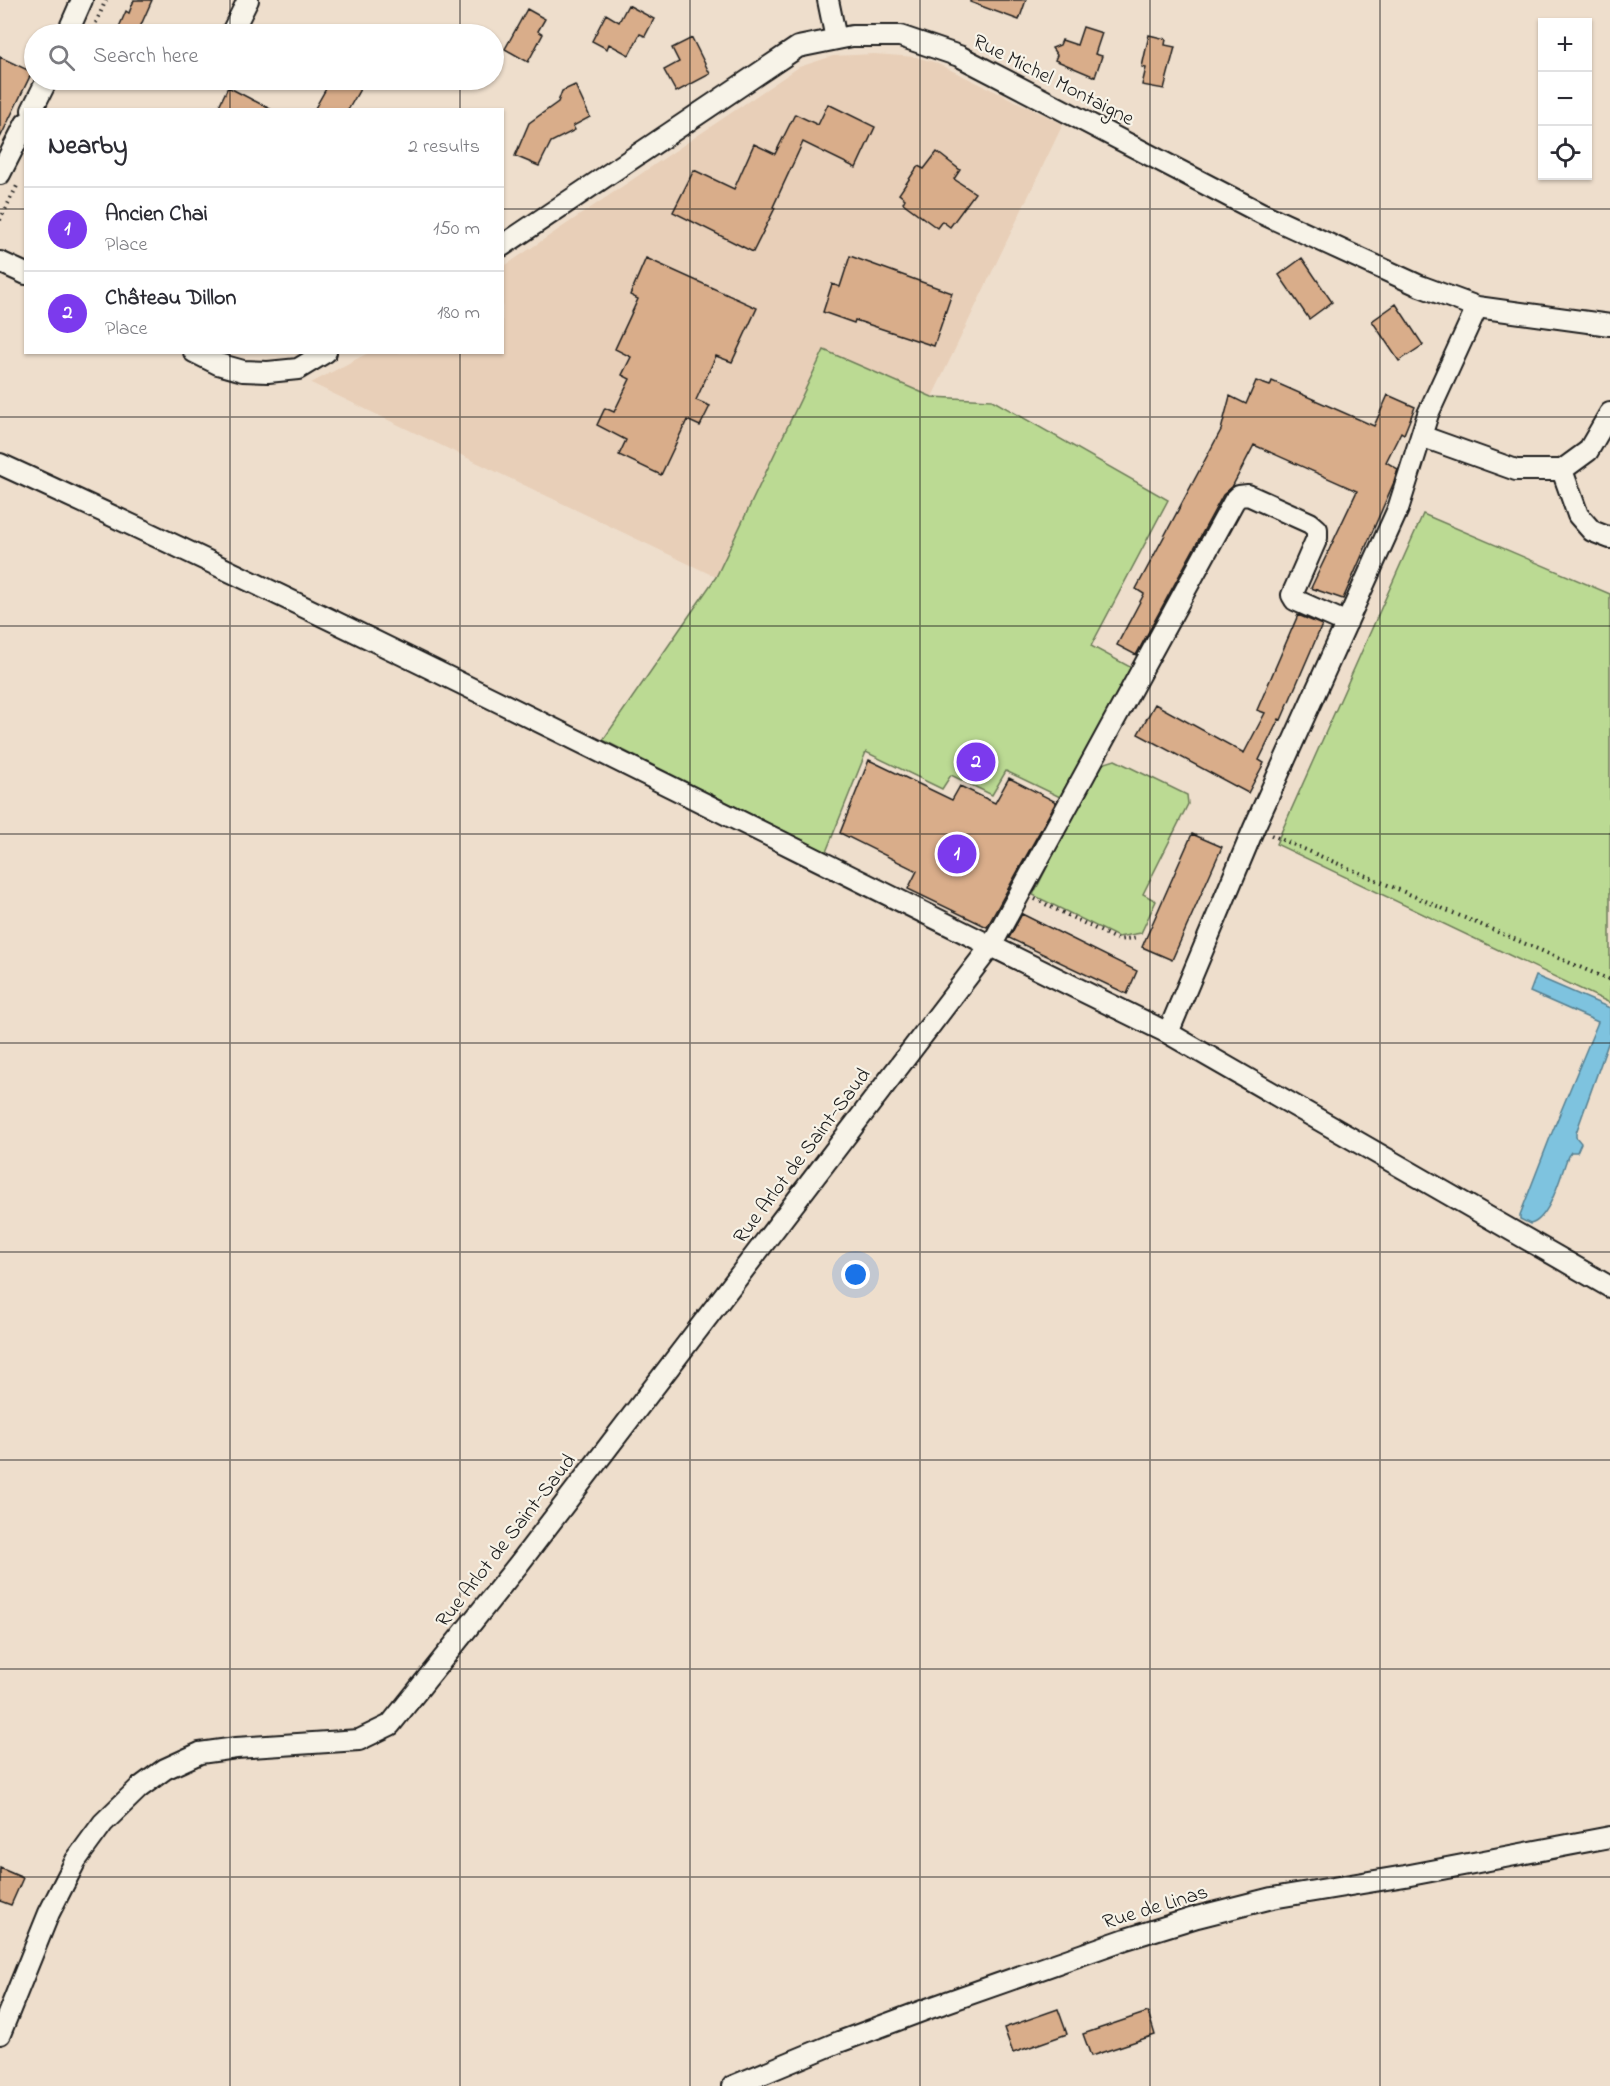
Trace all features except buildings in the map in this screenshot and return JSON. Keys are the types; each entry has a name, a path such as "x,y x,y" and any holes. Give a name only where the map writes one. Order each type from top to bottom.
{"street":[{"path":"71,24 82,0"},
{"path":"236,24 248,0"},
{"path":"828,0 836,39"},
{"name":"Rue Michel Montaigne","path":"504,245 798,47 852,36 900,36 959,56 1262,213 1420,286 1477,307 1610,325"},
{"path":"33,108 42,90"},
{"path":"0,174 24,127"},
{"path":"0,262 24,273"},
{"path":"1168,1033 1254,828 1398,509 1428,414 1477,307"},
{"path":"198,354 218,364 243,371 268,372 298,369 323,354"},
{"path":"1421,436 1516,470 1562,470 1588,451 1610,413"},
{"path":"0,464 547,724 1168,1033 1610,1287"},
{"path":"1562,470 1578,514 1592,531 1610,538"},
{"name":"Rue Arlot de Saint-Saud","path":"0,2034 49,1913 76,1860 103,1823 139,1788 165,1769 200,1753 236,1748 360,1740 390,1725 525,1556 991,946 1234,501 1239,496 1248,495 1310,523 1317,529 1317,538 1292,595 1295,600 1347,622"},
{"name":"Rue de Linas","path":"733,2086 818,2050 920,2012 1197,1917 1272,1898 1405,1876 1610,1837"}],"path":[{"path":"95,24 106,0"},
{"path":"0,220 20,179"},
{"path":"1254,828 1610,980"},
{"path":"1020,892 1118,939 1139,936"}],"shaded area":[{"path":"874,54 916,57 934,62 1063,124 932,397 824,350 716,577 311,383 366,354 504,354 504,266 799,67 833,56"}],"green space":[{"path":"824,350 932,397 992,400 1168,500 1091,646 1132,668 1060,797 1006,771 992,795 951,775 942,789 866,752 826,852 603,740 716,577"},
{"path":"1423,514 1610,594 1610,1003 1276,844"},
{"path":"1115,760 1187,795 1188,804 1143,894 1156,901 1141,933 1118,937 1033,895 1099,765"}],"water":[{"path":"1536,976 1610,1008 1610,1038 1576,1133 1581,1143 1577,1152 1571,1152 1568,1156 1549,1205 1537,1221 1530,1224 1520,1219 1520,1215 1598,1022 1530,992"}],"place":[{"name":"Château Dillon","path":"976,762"},
{"name":"Ancien Chai","path":"957,854"}]}
